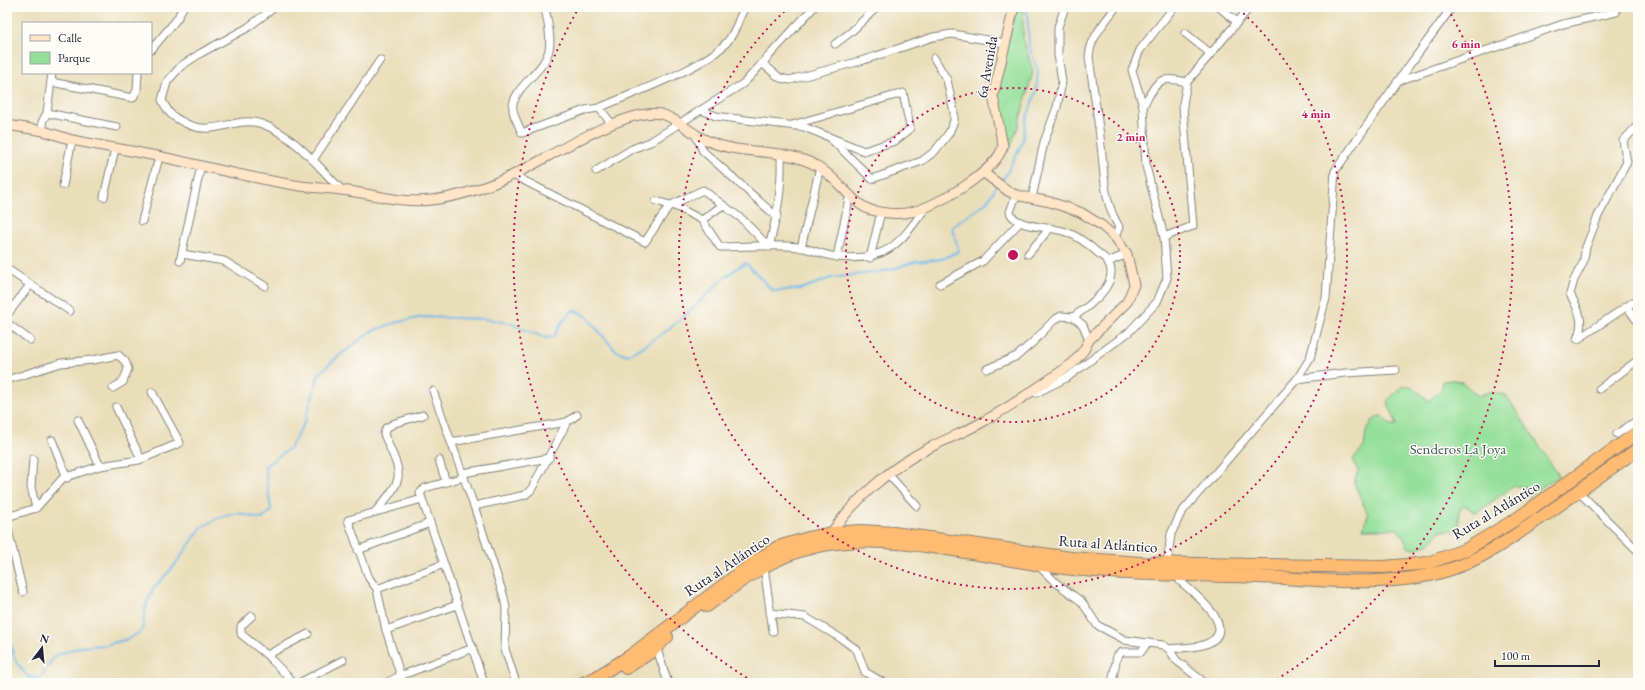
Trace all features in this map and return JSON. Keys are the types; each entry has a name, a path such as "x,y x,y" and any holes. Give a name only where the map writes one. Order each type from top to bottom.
{"highway":[{"name":"Ruta al Atlántico","path":"583,683 595,678 630,656 754,562 778,547 812,537 831,533 861,532 894,534 1071,558 1167,564 1384,567 1428,562 1467,550 1518,518 1638,432"},
{"name":"Ruta al Atlántico","path":"601,683 651,652 656,646 713,602 764,567 797,552 816,546 854,541 918,546 1096,571 1178,576 1380,581 1420,577 1451,569 1479,558 1510,539 1638,449"}],"street":[{"path":"152,49 177,19 182,7"},
{"path":"275,7 247,28 201,53 181,66 167,82 162,100 170,115 188,125 205,130 242,122 262,124 280,133 313,160 342,190"},
{"path":"546,7 550,35 549,50 545,62 519,93 513,105 522,133 578,112 599,108 684,71 710,56 726,43 735,30 745,7"},
{"path":"596,171 632,149 650,142 744,83 814,7"},
{"path":"835,44 852,32 876,7"},
{"name":"6a Avenida","path":"7,125 44,131 72,140 301,186 342,190 391,199 430,200 478,190 513,175 612,124 645,114 656,113 665,115 680,123 705,140 732,148 789,154 820,167 829,173 856,201 868,209 881,212 911,212 927,206 986,174 1002,151 1003,146 993,101 1014,7"},
{"path":"1032,198 1044,142 1057,108 1062,82 1058,54 1058,27 1065,7"},
{"path":"1115,237 1118,227 1109,210 1106,197 1089,48 1094,38 1116,7"},
{"path":"831,533 840,519 888,474 928,448 986,421 1011,406 1068,377 1129,332 1157,302 1166,278 1164,237 1146,166 1143,106 1132,70 1134,60 1140,50 1174,7"},
{"path":"1219,7 1237,22"},
{"path":"1164,237 1193,226 1184,121 1184,104 1188,82 1210,53 1250,7"},
{"path":"1167,564 1171,534 1181,513 1297,379 1310,358 1326,298 1335,172 1398,81 1452,7"},
{"path":"1398,81 1563,24 1616,12"},
{"path":"1185,33 1210,53"},
{"path":"762,63 780,78 790,80 864,60 933,37 952,34 1005,43"},
{"path":"827,136 872,180 922,162 928,158 949,133 955,116 947,80 934,58"},
{"path":"313,160 380,60"},
{"path":"44,131 42,122 46,113 52,74"},
{"path":"51,82 132,98 137,90 138,74"},
{"path":"1143,106 1156,84 1163,80 1172,78 1188,82"},
{"path":"701,110 716,116 738,120 792,125 812,129 864,151 895,141 909,130 903,93 792,125"},
{"path":"599,108 612,124"},
{"path":"46,113 117,127"},
{"path":"1638,125 1623,141 1627,162 1598,216 1586,247 1583,263 1574,280 1570,294 1577,305 1582,329 1577,339 1638,299"},
{"path":"694,133 704,151 777,217"},
{"path":"63,185 72,140"},
{"path":"104,197 115,149"},
{"path":"769,247 777,217 782,180 781,154"},
{"path":"142,221 159,157"},
{"path":"201,166 181,258 224,261 265,286"},
{"path":"801,248 820,167"},
{"path":"986,174 1012,193 1080,212 1101,225 1115,237 1127,254 1134,285 1127,302 1089,340 1084,350 1072,363 1011,406"},
{"path":"513,175 645,242 669,206 703,190 742,219 769,247"},
{"path":"1012,193 1010,214 1020,222 1066,232 1084,240 1108,262 1112,272 1110,280 1099,296 1085,310 1073,317"},
{"path":"837,257 850,194"},
{"path":"656,201 677,208 702,220 720,247 801,248 837,257 870,258 883,253 902,240 927,206"},
{"path":"702,220 723,205"},
{"path":"870,258 881,212"},
{"path":"940,284 983,261 1020,222"},
{"path":"1028,254 1050,228"},
{"path":"1108,262 1127,254"},
{"path":"7,269 70,310"},
{"path":"7,315 30,284"},
{"path":"1626,307 1638,322"},
{"path":"987,369 1017,356 1054,320 1061,316 1073,317 1083,325 1089,340"},
{"path":"7,323 30,340"},
{"path":"7,378 10,379 61,363 93,360 118,355 125,361 128,369 123,382 113,388"},
{"path":"1599,389 1638,360"},
{"path":"1297,379 1345,373 1396,370"},
{"path":"433,391 474,506 504,597 506,617 505,649 516,683"},
{"path":"7,517 36,508 63,478 67,478 100,466 141,459 180,443 152,392"},
{"path":"116,407 141,459"},
{"path":"375,512 394,489 398,480 398,468 384,434 386,428 395,423 423,415"},
{"path":"451,442 567,422 577,415"},
{"path":"78,420 100,466"},
{"path":"1618,434 1638,420"},
{"path":"474,506 525,495 531,490 567,422"},
{"path":"52,440 67,478"},
{"path":"484,683 420,492 425,488 463,475 549,458"},
{"path":"33,459 31,487 36,508"},
{"path":"439,460 446,482"},
{"path":"888,474 917,506"},
{"path":"1578,491 1638,551"},
{"path":"402,683 386,630 376,589 369,578 348,520 422,499"},
{"path":"358,550 430,523"},
{"path":"7,526 23,592"},
{"path":"376,589 444,564"},
{"path":"1038,564 1055,582 1082,602 1097,625 1125,640 1156,643 1169,649 1202,646 1211,642 1217,636 1219,627 1218,620 1213,612 1180,581 1178,576"},
{"path":"764,567 773,631"},
{"path":"386,630 458,605"},
{"path":"770,613 805,617 842,639 857,650 865,672 884,683"},
{"path":"252,616 240,626 241,634 267,655 294,683"},
{"path":"267,655 308,634"},
{"path":"1112,683 1117,656 1122,652 1141,652 1147,643"},
{"path":"656,646 668,683"},
{"path":"386,683 400,676 473,648"},
{"path":"1169,649 1176,660 1202,680 1202,683"},
{"path":"299,683 343,660"}],"green space":[{"path":"1017,7 1023,7 1023,38 1033,72 1018,127 1009,151 1005,150 994,95"},
{"name":"Senderos La Joya","path":"1454,380 1462,382 1478,396 1489,392 1506,395 1559,476 1527,496 1525,487 1514,486 1476,513 1464,505 1459,511 1459,530 1440,531 1430,542 1423,546 1409,548 1398,529 1363,529 1368,515 1354,483 1358,471 1353,459 1364,447 1366,432 1372,421 1381,415 1391,425 1397,425 1387,401 1402,386 1414,388 1429,401 1441,390 1443,381"}],"waterway":[{"path":"1001,181 1006,175 1022,143 1026,120 1036,92 1038,71 1029,47 1027,7"},
{"path":"7,639 9,639 16,662 28,677 40,679 54,656 80,647 105,645 128,639 142,631 146,606 153,589 174,566 202,527 218,518 238,513 262,519 271,511 265,466 290,448 305,421 319,374 334,360 370,332 394,323 423,317 485,319 509,323 546,338 554,337 562,322 573,310 585,315 615,350 627,355 668,330 723,279 746,263 773,291 801,289 831,278 885,271 915,262 942,259 959,251 952,228 982,206 992,194 996,186"}]}
